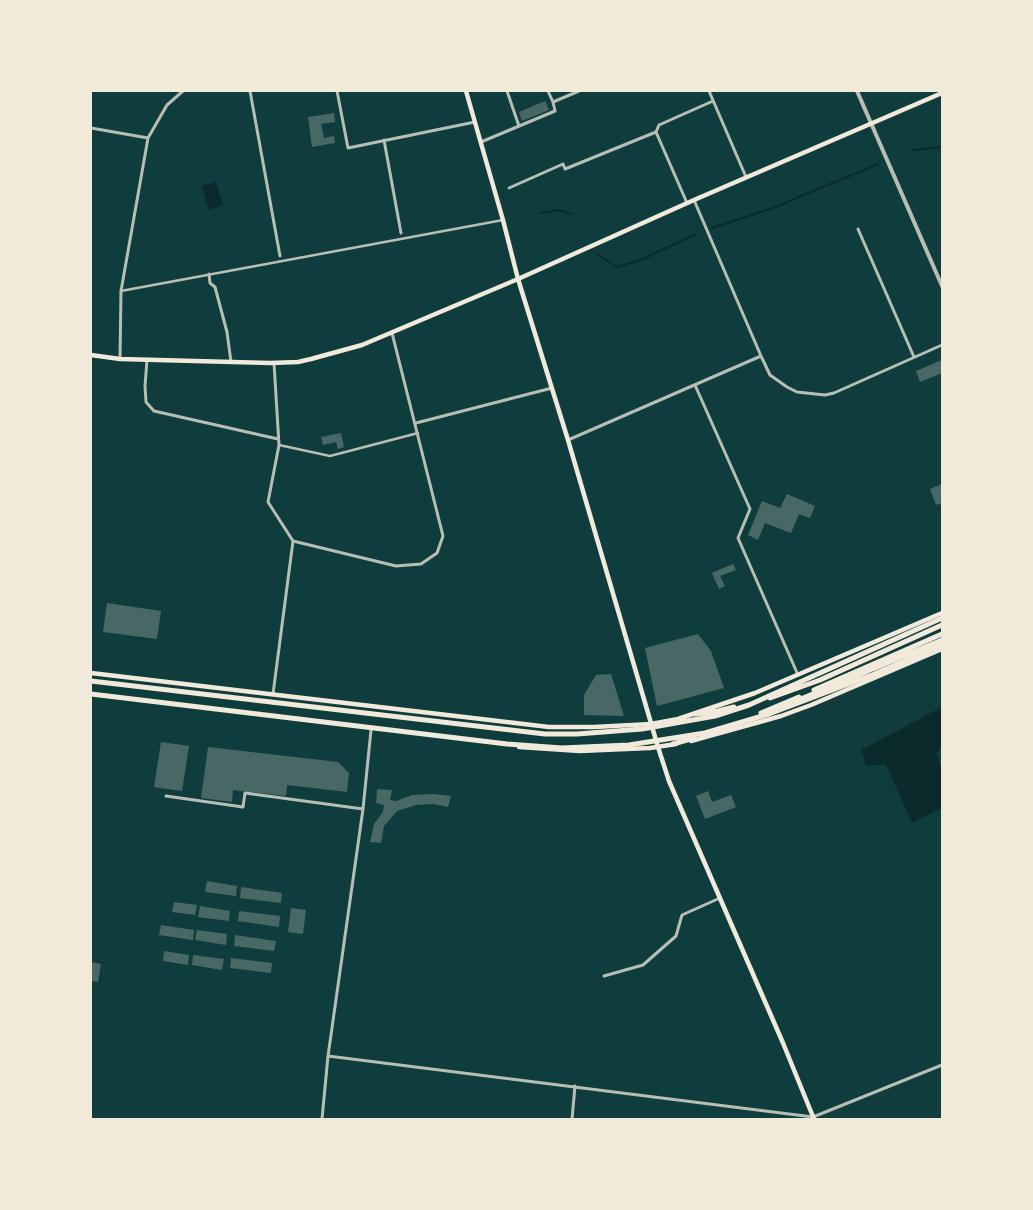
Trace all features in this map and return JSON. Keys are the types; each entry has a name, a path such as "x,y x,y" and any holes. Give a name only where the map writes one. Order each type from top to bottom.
{"highway":[{"path":"749,705 942,619"},
{"path":"695,714 718,711 748,703 828,672 942,619"},
{"path":"91,681 545,734 577,734 642,729 715,716 820,680 942,625"},
{"path":"745,721 942,634"},
{"path":"673,744 727,728 942,640"},
{"path":"91,694 497,743 562,748 629,744 705,733 801,703 942,647"}],"main road":[{"path":"466,91 518,279 568,440 669,781 813,1118"},
{"path":"91,355 120,359 274,363 311,359 362,345 518,279 746,177 942,93"},
{"path":"91,673 549,727 651,724 695,714 756,693 942,613"},
{"path":"91,694 542,750 618,750 673,744 726,732 781,716 811,705 942,647"}],"street":[{"path":"120,359 121,291 148,138 167,105 182,91"},
{"path":"250,91 280,256"},
{"path":"337,91 348,148 475,122"},
{"path":"507,91 519,126"},
{"path":"481,142 555,110 548,91"},
{"path":"553,102 579,91"},
{"path":"709,91 746,177"},
{"path":"857,91 942,286"},
{"path":"687,203 656,132 659,124 713,101"},
{"path":"91,128 148,138"},
{"path":"509,188 563,164 565,169 656,132"},
{"path":"384,140 401,233"},
{"path":"694,200 761,356 770,374 787,387 797,392 825,395 834,393 942,345"},
{"path":"121,291 503,220"},
{"path":"858,229 914,357"},
{"path":"209,274 210,283 215,287 231,362"},
{"path":"293,541 396,566 421,564 437,553 443,536 392,333"},
{"path":"568,440 761,356"},
{"path":"147,360 144,386 146,402 154,411 278,439"},
{"path":"273,694 293,541 268,502 279,445 274,363"},
{"path":"695,385 750,509 738,538 798,676"},
{"path":"416,423 552,388"},
{"path":"279,445 330,456 418,433"},
{"path":"322,1119 328,1056 363,809 371,730"},
{"path":"166,796 243,806 244,793 363,809"},
{"path":"604,976 643,964 676,936 682,915 720,898"},
{"path":"328,1056 575,1086 813,1118 942,1064"},
{"path":"572,1119 575,1086"}],"water":[{"path":"216,182 223,205 209,210 202,186"},
{"path":"942,707 942,746 936,753 942,771 942,808 912,823 886,765 866,765 861,750"}],"building":[{"path":"545,101 549,110 522,121 519,112"},
{"path":"334,113 335,122 321,124 324,138 334,136 335,143 312,147 308,117"},
{"path":"942,360 942,373 920,382 916,371"},
{"path":"341,433 344,447 338,449 336,442 323,445 321,437"},
{"path":"942,484 942,503 936,505 930,489"},
{"path":"787,494 815,506 810,518 799,514 791,533 765,523 758,540 748,535 762,501 780,508"},
{"path":"733,564 736,570 720,576 725,586 719,589 712,573"},
{"path":"107,603 161,611 157,639 103,632"},
{"path":"698,634 711,651 724,688 657,706 645,648"},
{"path":"611,674 624,716 584,715 584,695 596,675"},
{"path":"161,742 189,746 182,791 154,787"},
{"path":"208,747 338,762 349,773 347,792 287,785 286,796 233,790 232,802 201,798"},
{"path":"377,789 392,790 390,800 396,801 412,795 434,794 451,796 448,807 434,804 416,805 397,811 384,826 381,843 370,842 374,824 383,812 384,805 376,803"},
{"path":"708,791 712,802 731,795 736,807 705,819 696,796"},
{"path":"207,881 237,886 236,896 205,892"},
{"path":"241,887 282,893 281,903 240,898"},
{"path":"174,902 197,905 195,915 172,912"},
{"path":"200,906 230,911 229,921 198,917"},
{"path":"291,908 306,910 303,934 288,932"},
{"path":"239,911 280,916 279,927 238,921"},
{"path":"161,925 194,930 193,940 159,935"},
{"path":"197,930 227,934 226,945 195,940"},
{"path":"235,935 276,941 274,951 234,946"},
{"path":"164,951 189,955 188,965 163,961"},
{"path":"193,955 224,959 222,970 192,965"},
{"path":"231,958 272,963 271,973 230,968"},
{"path":"91,962 101,964 98,982 91,981"}],"waterway":[{"path":"913,150 942,147"},
{"path":"712,228 773,208 878,164"},
{"path":"540,213 559,210 572,214"},
{"path":"598,255 617,267 641,260 696,234"}]}
